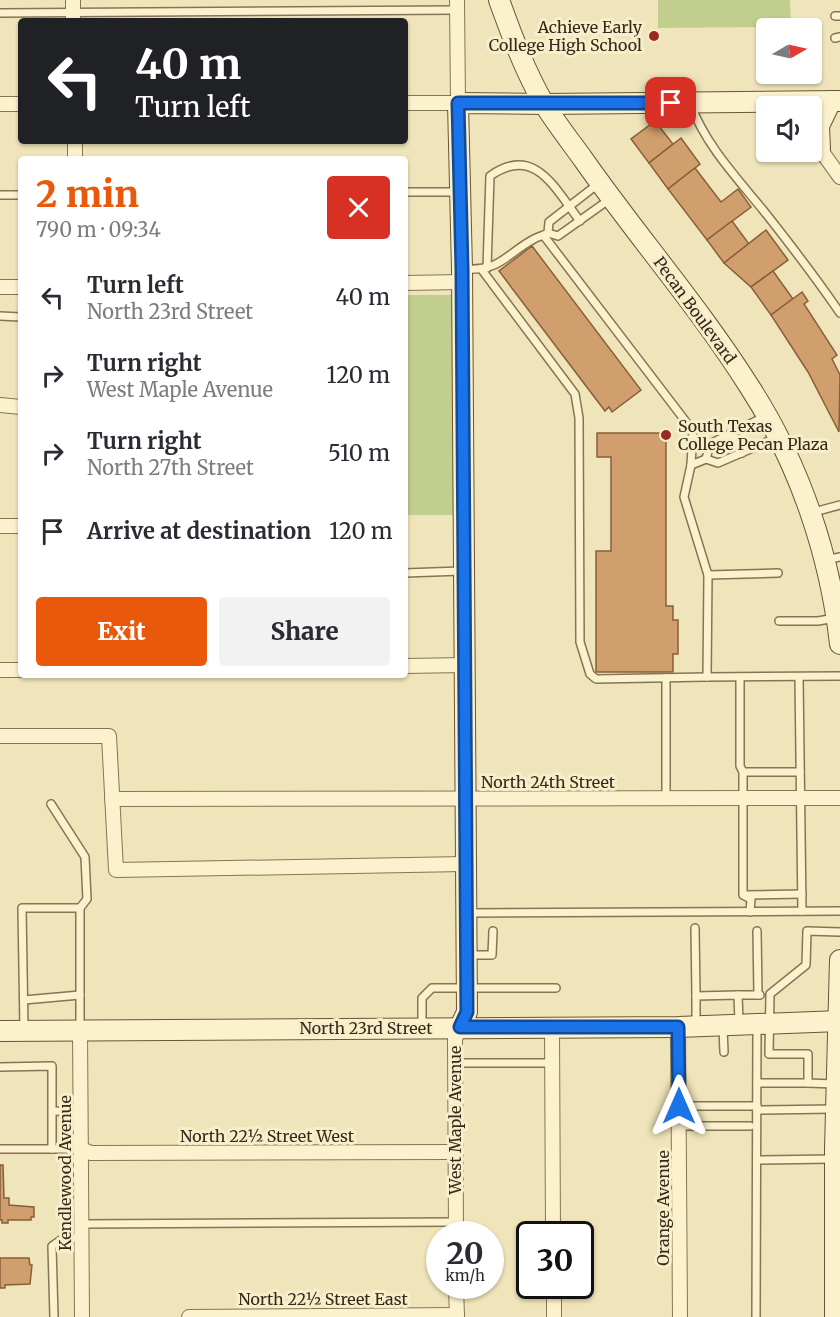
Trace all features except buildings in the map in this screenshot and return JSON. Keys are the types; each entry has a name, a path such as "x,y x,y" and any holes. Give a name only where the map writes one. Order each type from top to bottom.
{"main road":[{"name":"Pecan Boulevard","path":"499,0 518,53 545,104 605,190 716,337 767,416 832,558 840,644"},
{"path":"822,122 836,101"},
{"path":"458,103 756,104"},
{"name":"West Maple Avenue","path":"458,103 462,275 467,1012 460,1027"},
{"path":"835,1317 838,1204 835,1158 840,960"},
{"name":"North 23rd Street","path":"0,1031 687,1027 839,1021"}],"street":[{"name":"West Maple Avenue","path":"457,5 458,103"},
{"path":"408,103 458,103"},
{"path":"0,104 18,104"},
{"path":"822,152 840,177"},
{"path":"408,283 462,275"},
{"path":"0,287 18,287"},
{"path":"0,405 18,407"},
{"path":"0,526 18,526"},
{"path":"408,666 465,665"},
{"path":"0,670 18,670"},
{"path":"0,736 109,736 116,870 465,864"},
{"name":"North 24th Street","path":"112,799 840,798"},
{"name":"West Maple Avenue","path":"456,1221 455,1039 460,1027"},
{"name":"Orange Avenue","path":"680,1317 679,1106 687,1027"},
{"path":"552,1028 553,1221"},
{"name":"Kendlewood Avenue","path":"80,1029 82,1317"},
{"name":"North 22½ Street West","path":"81,1149 92,1153 454,1152"},
{"path":"456,1299 457,1316"},
{"path":"554,1299 554,1317"},
{"name":"North 22½ Street East","path":"189,1317 457,1316"}],"lane":[{"path":"0,13 457,5"},
{"path":"690,103 696,120 709,140 794,248 840,313"},
{"path":"580,221 542,172 517,163 503,167 490,176 485,269 575,394 579,418 580,642 591,674 596,679 840,676"},
{"path":"546,234 549,222 569,207 605,190"},
{"path":"462,275 499,264 535,238 546,234 558,236 580,221 605,190"},
{"path":"408,192 460,192"},
{"path":"0,195 18,195"},
{"path":"546,234 693,431 691,465 684,496 708,575 707,677"},
{"path":"0,316 18,317"},
{"path":"706,459 710,444 767,416"},
{"path":"732,433 742,453"},
{"path":"691,465 706,459 718,463 778,437"},
{"path":"810,513 840,505"},
{"path":"408,573 464,571"},
{"path":"708,575 778,573"},
{"path":"779,621 818,621 838,617"},
{"path":"740,677 740,766 743,772 742,895"},
{"path":"799,677 802,911"},
{"path":"666,678 666,799"},
{"path":"743,772 800,772"},
{"path":"51,804 85,857 87,899 80,908 80,1029"},
{"path":"742,895 802,894"},
{"path":"742,895 750,899 750,912"},
{"path":"24,1030 22,908 80,908"},
{"path":"465,913 840,911"},
{"path":"687,1027 696,996 695,928"},
{"path":"757,931 758,994"},
{"path":"724,1052 770,994 806,964 807,931 840,932"},
{"path":"466,956 492,955 493,932"},
{"path":"422,1028 422,998 432,988 556,988"},
{"path":"696,996 770,994"},
{"path":"24,1000 80,995"},
{"path":"738,995 757,1054 756,1317"},
{"path":"747,1024 769,1054"},
{"path":"757,1054 808,1054 808,1083"},
{"path":"455,1063 552,1063"},
{"path":"0,1067 52,1066 52,1149"},
{"path":"757,1083 837,1084"},
{"path":"679,1106 836,1109"},
{"path":"53,1111 81,1112"},
{"path":"679,1126 750,1126"},
{"path":"0,1149 81,1149"},
{"path":"757,1160 835,1158"},
{"path":"54,1317 52,1246 82,1231 426,1228"}],"green space":[{"path":"658,0 790,0 791,18 756,18 756,27 658,28"},
{"path":"408,295 453,295 453,515 408,515"}],"place":[{"name":"Achieve Early College High School","path":"654,36"},
{"name":"South Texas College Pecan Plaza","path":"666,435"}],"route":[{"path":"671,103 458,103 462,269 467,1012 460,1027 678,1027 679,1106"}]}
